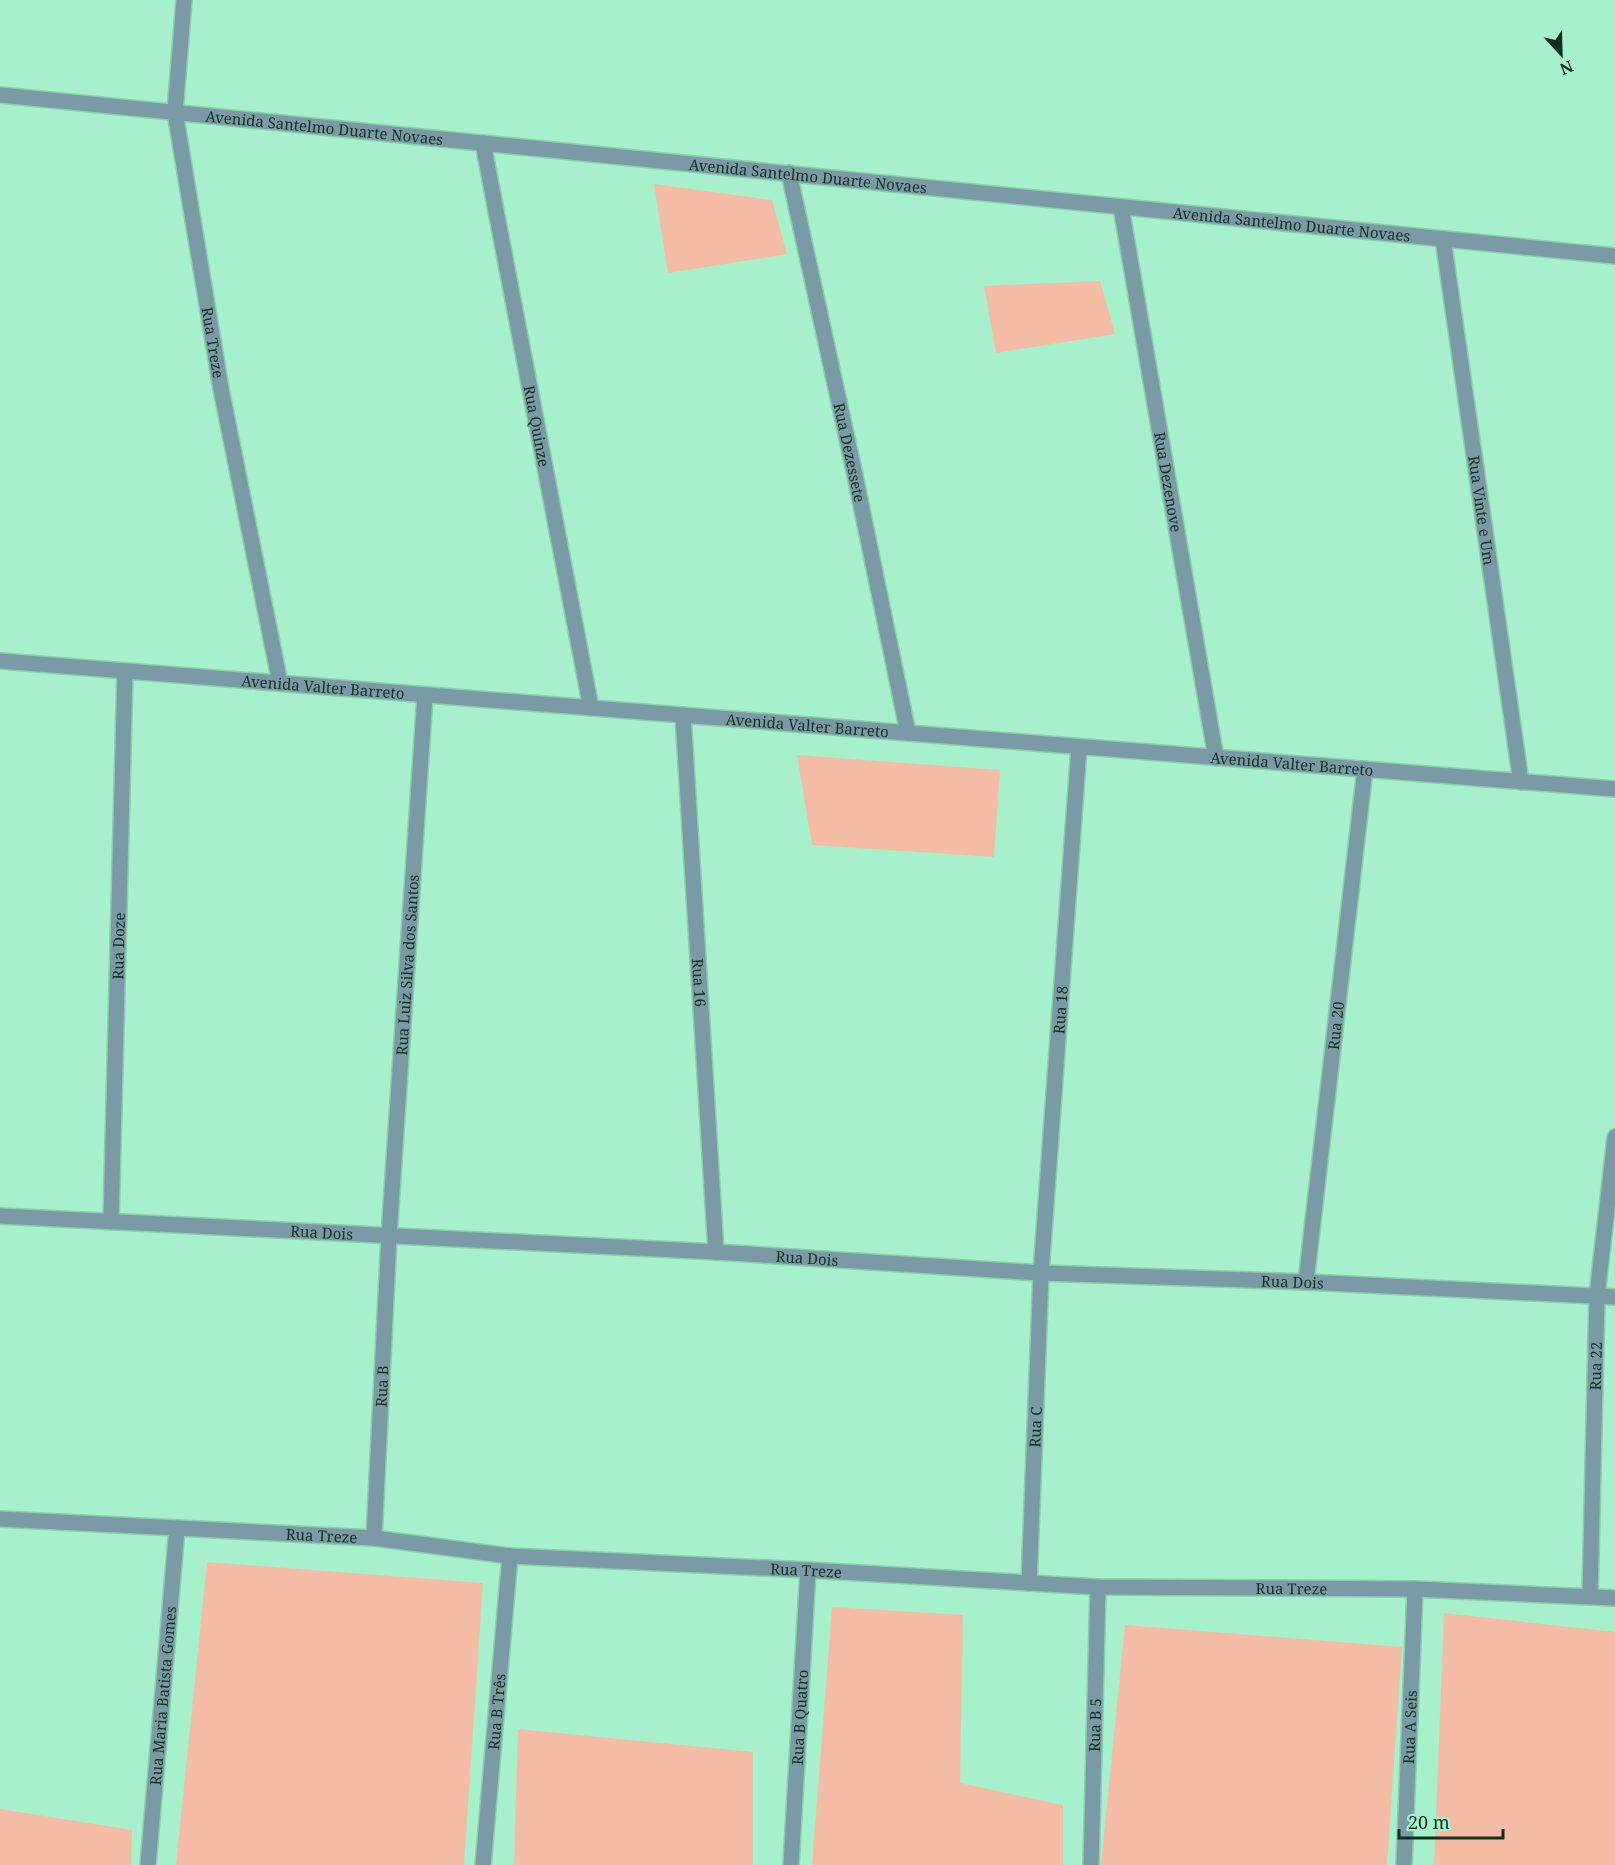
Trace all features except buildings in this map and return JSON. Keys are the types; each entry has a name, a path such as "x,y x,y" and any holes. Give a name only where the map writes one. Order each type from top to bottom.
{"street":[{"name":"Rua Treze","path":"184,0 175,112 221,389 280,683"},
{"name":"Avenida Santelmo Duarte Novaes","path":"0,95 1615,256"},
{"name":"Rua Quinze","path":"483,143 591,708"},
{"name":"Rua Dezessete","path":"789,173 908,733"},
{"name":"Rua Dezenove","path":"1121,207 1216,758"},
{"name":"Rua Vinte e Um","path":"1443,239 1521,782"},
{"name":"Avenida Valter Barreto","path":"0,661 1615,789"},
{"name":"Rua Doze","path":"111,1222 125,671"},
{"name":"Rua Luiz Silva dos Santos","path":"389,1236 425,695"},
{"name":"Rua 16","path":"682,715 716,1252"},
{"name":"Rua 18","path":"1041,1273 1079,747"},
{"name":"Rua 20","path":"1306,1282 1365,769"},
{"name":"Rua 22","path":"1590,1596 1597,1296 1615,1137"},
{"name":"Rua Dois","path":"0,1216 716,1252 1041,1273 1306,1282 1615,1297"},
{"name":"Rua B","path":"374,1538 389,1236"},
{"name":"Rua C","path":"1029,1583 1041,1273"},
{"name":"Rua Treze","path":"0,1519 374,1538 510,1556 1098,1587 1415,1589 1615,1598"},
{"name":"Rua Maria Batista Gomes","path":"148,1865 177,1528"},
{"name":"Rua B Três","path":"483,1865 510,1556"},
{"name":"Rua B Quatro","path":"791,1865 808,1570"},
{"name":"Rua B 5","path":"1091,1865 1098,1587"},
{"name":"Rua A Seis","path":"1404,1865 1415,1589"}],"shaded area":[{"path":"654,184 772,200 787,254 668,273"},
{"path":"1100,281 1115,334 996,353 984,286"},
{"path":"797,755 1000,770 994,857 812,845"},
{"path":"207,1562 483,1583 464,1865 176,1865"},
{"path":"832,1607 963,1615 960,1783 1063,1805 1063,1865 812,1865"},
{"path":"1444,1613 1615,1632 1615,1865 1434,1865"},
{"path":"1125,1625 1402,1647 1387,1865 1101,1865"},
{"path":"518,1729 753,1752 753,1865 514,1865"},
{"path":"0,1809 132,1830 131,1865 0,1865"}]}
